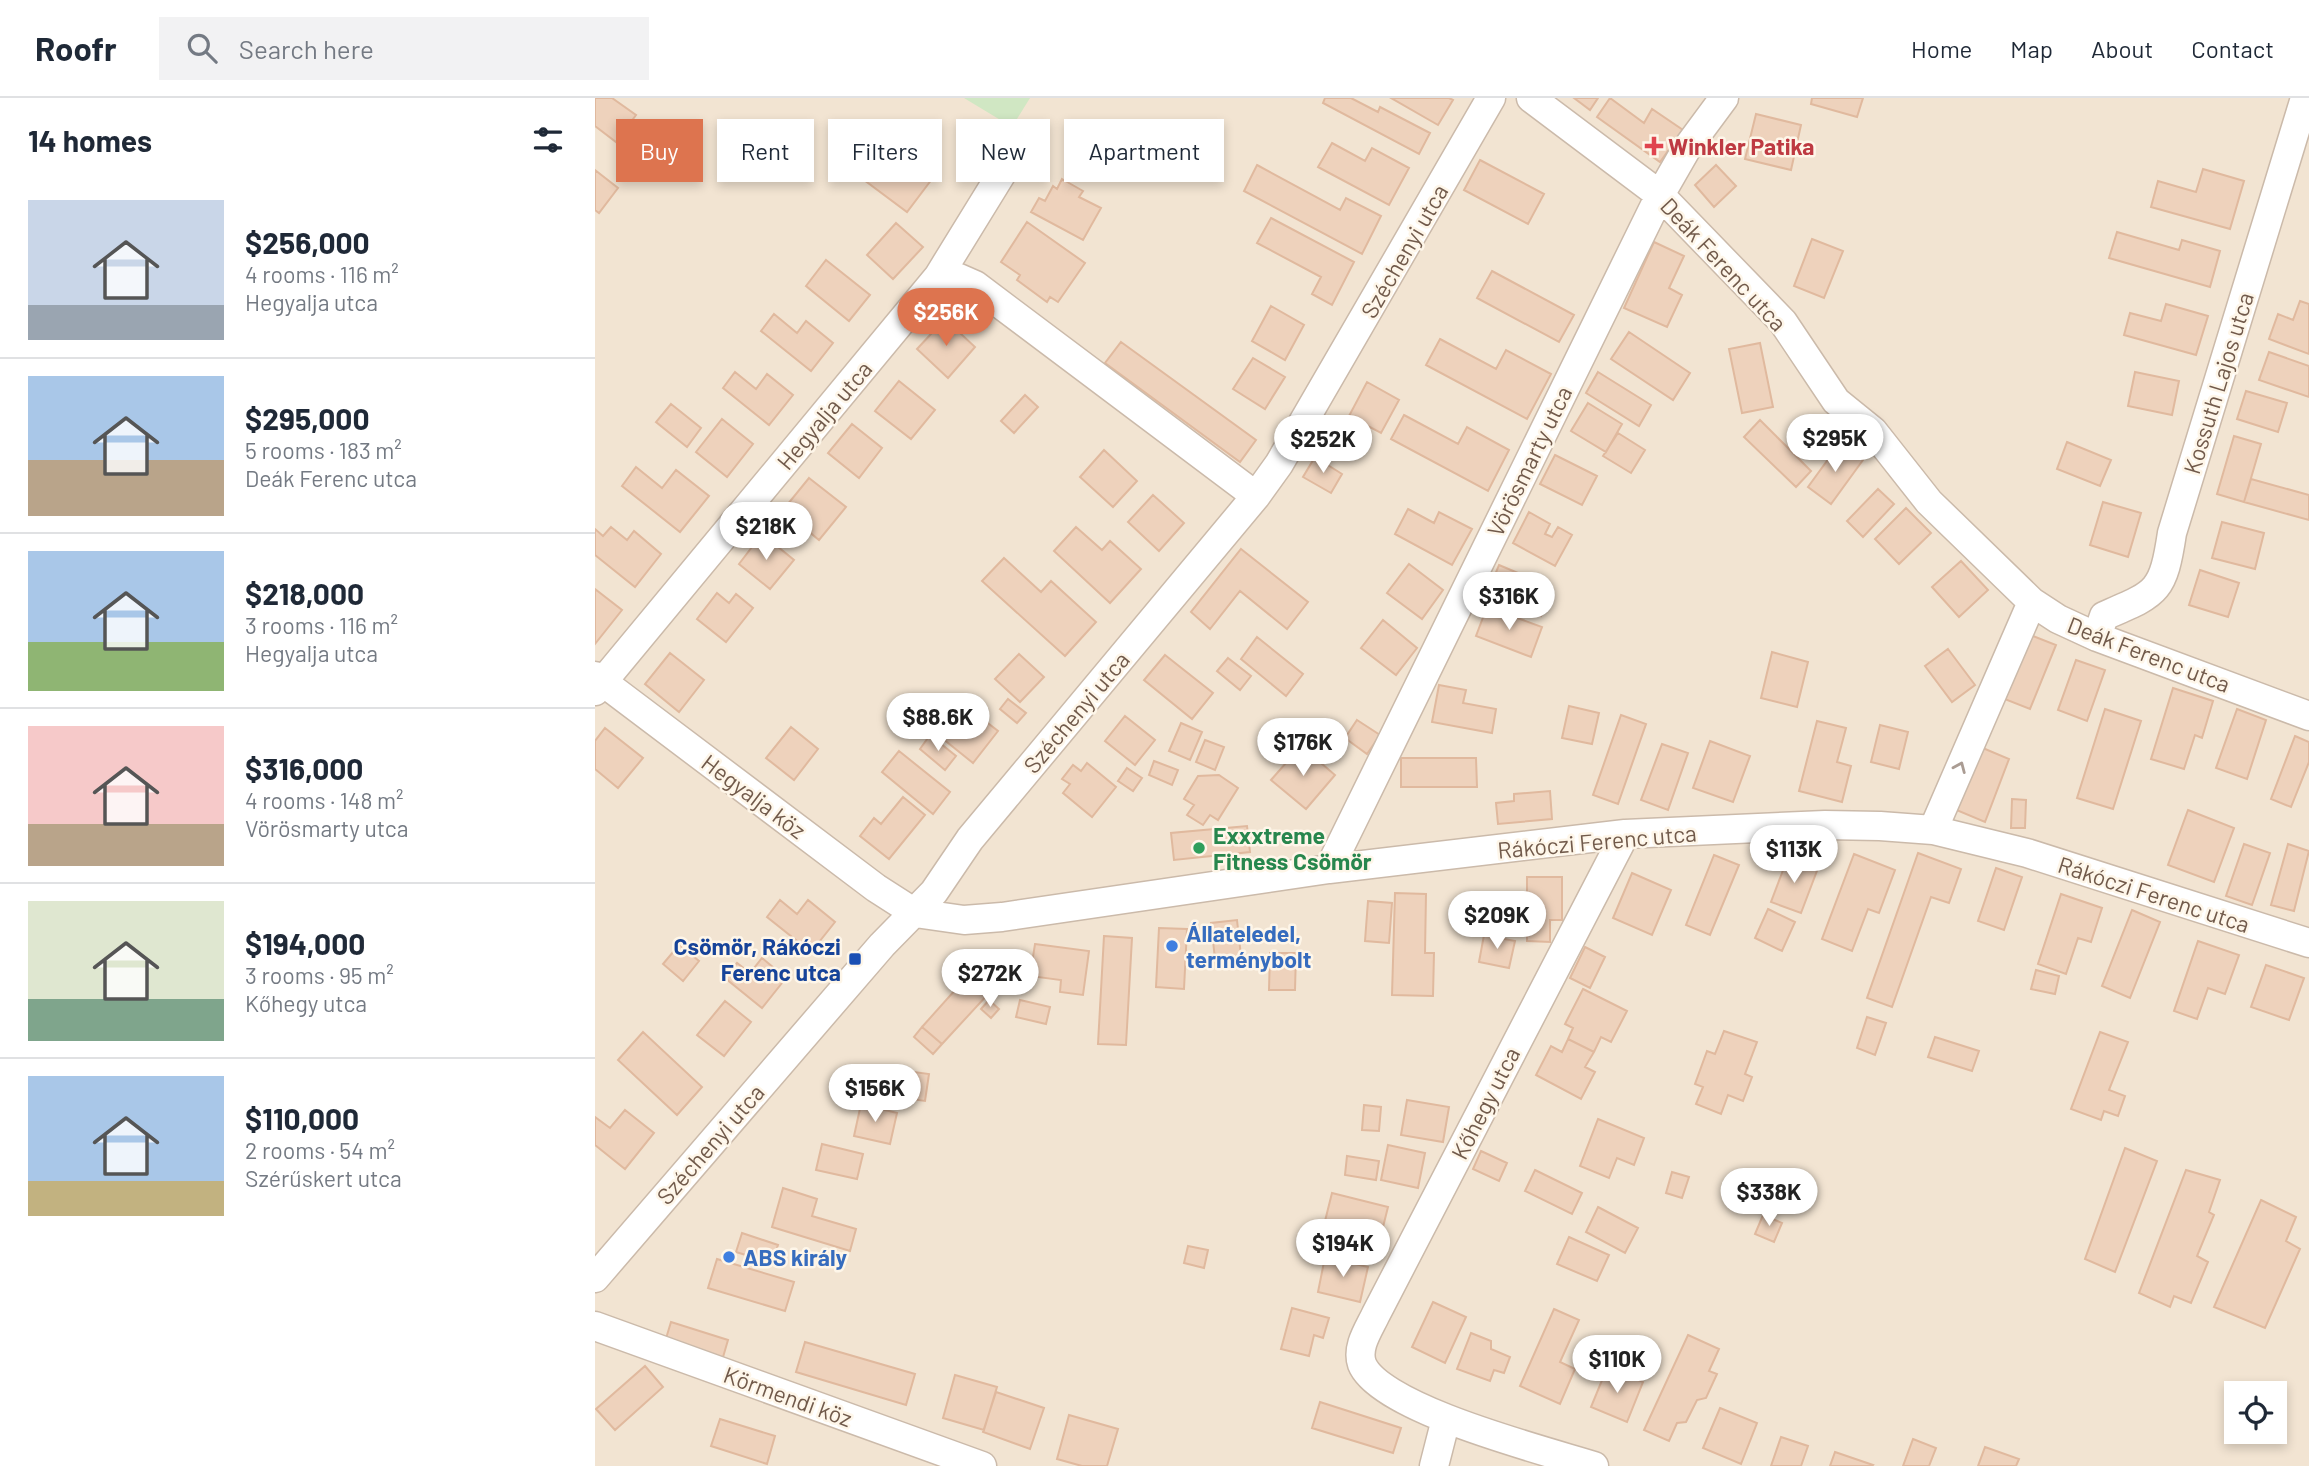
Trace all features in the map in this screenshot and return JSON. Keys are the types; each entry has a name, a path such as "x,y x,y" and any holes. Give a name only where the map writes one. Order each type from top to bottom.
{"street":[{"name":"Széchenyi utca","path":"595,1278 873,955 915,913 970,839 1256,496 1301,429 1491,98"},
{"name":"Deák Ferenc utca","path":"1531,98 1660,195 1783,322 1836,401 1873,431 1929,502 2032,602 2058,619 2097,637 2309,716"},
{"name":"Vörösmarty utca","path":"1329,869 1660,195 1687,148 1724,98"},
{"name":"Kossuth Lajos utca","path":"2097,637 2104,617 2155,592 2168,564 2172,533 2305,98"},
{"name":"Hegyalja utca","path":"598,683 938,277 996,182"},
{"path":"938,277 959,278 975,285 1256,496"},
{"path":"1933,830 2032,602"},
{"name":"Hegyalja köz","path":"598,683 876,888 915,913"},
{"name":"Rákóczi Ferenc utca","path":"915,913 964,920 1002,917 1329,869 1625,834 1825,825 1933,830 2027,853 2309,943"},
{"name":"Kőhegy utca","path":"1446,1419 1394,1394 1368,1374 1360,1355 1362,1343 1625,834"},
{"name":"Körmendi köz","path":"595,1325 982,1466"},
{"path":"1434,1466 1446,1419 1594,1466"}],"shaded area":[{"path":"595,98 2309,98 2309,1466 595,1466"}],"green space":[{"path":"964,98 1030,98 1017,119 999,119"}],"building":[{"path":"595,98 612,98 636,115 633,119 616,119 616,142 595,126"},
{"path":"1325,98 1351,98 1378,112 1380,107 1430,133 1419,154 1323,103"},
{"path":"1391,98 1449,98 1453,100 1438,125"},
{"path":"1574,98 1598,98 1590,110"},
{"name":"Winkler Patika","path":"1610,98 1644,123 1652,109 1683,130 1660,162 1597,117"},
{"path":"1812,98 1863,98 1857,117 1811,104"},
{"path":"1756,114 1801,125 1791,170 1745,159"},
{"path":"1332,143 1365,161 1372,148 1409,168 1389,205 1318,167"},
{"path":"1480,160 1544,194 1528,224 1464,190"},
{"path":"1257,165 1340,210 1346,198 1381,216 1362,254 1244,191"},
{"path":"1716,165 1736,186 1714,207 1695,185"},
{"path":"2203,169 2244,181 2230,229 2151,207 2158,181 2196,192"},
{"path":"595,170 618,188 599,213 595,210"},
{"path":"1062,179 1083,191 1079,197 1101,208 1083,240 1031,212 1039,198 1045,201 1053,186 1057,189"},
{"path":"867,182 930,182 907,212"},
{"path":"1271,218 1354,262 1332,305 1312,294 1321,277 1257,243"},
{"path":"1027,222 1085,263 1058,302 1050,297 1047,302 1017,280 1020,275 1001,262"},
{"path":"896,223 923,247 893,279 867,255"},
{"path":"2117,232 2179,250 2182,240 2220,251 2210,287 2109,258"},
{"path":"1812,239 1843,251 1824,298 1794,286"},
{"path":"1654,242 1684,256 1669,288 1682,295 1667,327 1624,308"},
{"path":"826,260 870,295 849,321 806,286"},
{"path":"1492,271 1574,315 1559,342 1477,298"},
{"path":"2300,301 2309,304 2309,354 2269,339 2278,314 2293,320"},
{"path":"2166,304 2208,316 2196,355 2124,335 2130,313 2161,321"},
{"path":"1271,306 1304,325 1285,360 1252,341"},
{"path":"774,314 797,333 806,321 833,343 811,371 761,331"},
{"path":"945,319 975,347 948,378 917,349"},
{"path":"1629,332 1690,373 1673,400 1611,359"},
{"path":"1440,339 1496,369 1506,350 1551,374 1527,419 1426,365"},
{"path":"1121,342 1256,440 1240,462 1105,363"},
{"path":"1760,343 1773,407 1742,413 1729,349"},
{"path":"2269,352 2309,366 2309,397 2259,380"},
{"path":"1253,358 1285,377 1265,409 1233,389"},
{"path":"735,372 756,389 767,374 793,395 769,425 723,388"},
{"path":"1598,372 1651,405 1639,426 1586,393"},
{"path":"2135,372 2179,381 2172,415 2128,406"},
{"path":"899,381 935,410 911,439 875,411"},
{"path":"1367,382 1399,400 1381,433 1349,416"},
{"path":"2246,391 2287,403 2278,432 2237,419"},
{"path":"1025,395 1038,407 1014,433 1001,421"},
{"path":"1588,403 1622,424 1606,452 1571,431"},
{"path":"671,404 701,428 687,447 656,422"},
{"path":"1404,415 1458,444 1467,427 1509,450 1488,491 1391,439"},
{"path":"722,419 753,444 727,477 696,452"},
{"path":"1760,420 1811,471 1796,487 1744,437"},
{"path":"852,424 882,448 859,478 828,453"},
{"path":"1618,433 1645,450 1631,473 1603,456"},
{"path":"2234,436 2261,444 2244,502 2217,494"},
{"path":"2067,442 2111,460 2100,486 2057,469"},
{"path":"1840,443 1863,460 1831,504 1808,487"},
{"path":"1104,450 1137,481 1113,507 1080,477"},
{"path":"1555,455 1597,476 1582,505 1540,484"},
{"path":"1315,457 1342,474 1331,493 1303,477"},
{"path":"636,467 662,488 676,470 709,496 680,532 622,486"},
{"path":"809,478 846,507 819,540 783,510"},
{"path":"2251,479 2309,495 2309,520 2244,502"},
{"path":"1878,489 1894,504 1863,537 1847,521"},
{"path":"1153,495 1184,523 1159,551 1128,522"},
{"path":"2103,502 2141,513 2128,557 2090,545"},
{"path":"1906,508 1931,533 1899,564 1875,539"},
{"path":"1408,509 1434,523 1439,512 1472,529 1452,565 1395,534"},
{"path":"1529,512 1550,524 1545,534 1552,537 1558,527 1572,535 1555,566 1513,543"},
{"path":"2222,522 2264,533 2255,569 2212,558"},
{"path":"611,527 627,540 634,531 661,554 635,587 595,555 595,529 603,536"},
{"path":"1076,527 1102,550 1110,541 1141,569 1110,603 1054,551"},
{"path":"762,534 794,560 770,589 739,564"},
{"path":"1241,549 1308,602 1287,629 1240,591 1210,629 1191,612"},
{"path":"1004,558 1041,592 1051,581 1096,622 1065,656 982,581"},
{"path":"1961,561 1988,590 1959,617 1932,587"},
{"path":"1409,564 1443,590 1422,619 1387,593"},
{"path":"1499,565 1532,579 1528,588 1549,596 1541,616 1487,594"},
{"path":"2200,570 2239,583 2228,617 2189,605"},
{"path":"595,589 622,610 595,644"},
{"path":"717,593 729,603 736,594 753,608 726,642 697,619"},
{"path":"1487,607 1542,627 1531,657 1476,636"},
{"path":"1383,620 1417,648 1396,675 1361,648"},
{"path":"2028,634 2056,645 2030,709 2002,698"},
{"path":"1257,637 1303,674 1286,696 1241,659"},
{"path":"1948,649 1975,685 1952,702 1925,666"},
{"path":"1772,652 1808,662 1797,707 1761,698"},
{"path":"670,653 704,680 679,712 645,684"},
{"path":"1019,654 1044,677 1020,702 995,679"},
{"path":"1165,655 1213,693 1192,719 1144,680"},
{"path":"1228,658 1251,676 1240,690 1217,671"},
{"path":"2076,660 2105,670 2087,721 2058,710"},
{"path":"1439,685 1466,690 1463,703 1496,709 1492,733 1432,722"},
{"path":"2173,688 2213,701 2202,738 2195,735 2184,769 2151,759"},
{"path":"1008,699 1026,713 1017,723 1000,709"},
{"path":"937,702 958,718 967,707 998,731 973,763 922,722"},
{"path":"1569,706 1599,713 1592,744 1562,738"},
{"path":"2105,709 2141,721 2113,809 2077,798"},
{"path":"2237,709 2266,720 2247,779 2216,768"},
{"path":"1621,715 1646,724 1618,804 1593,795"},
{"path":"1125,716 1155,740 1135,765 1105,741"},
{"path":"1357,720 1380,735 1367,754 1345,738"},
{"path":"1817,721 1846,728 1837,762 1851,766 1842,802 1799,791"},
{"path":"1181,723 1202,732 1190,760 1169,751"},
{"path":"1880,725 1908,732 1899,769 1871,762"},
{"path":"791,727 818,749 794,780 766,758"},
{"path":"605,728 643,758 618,788 595,769 595,741"},
{"path":"930,735 956,756 945,770 920,749"},
{"path":"2295,736 2309,742 2309,762 2291,807 2271,799"},
{"path":"1205,740 1224,747 1215,770 1196,762"},
{"path":"1710,741 1750,756 1733,802 1693,788"},
{"path":"1662,744 1688,753 1668,810 1641,800"},
{"path":"1301,746 1335,775 1306,809 1271,780"},
{"path":"1978,746 2009,759 1985,822 1954,809"},
{"path":"899,751 950,792 933,814 882,772"},
{"path":"1401,758 1476,758 1477,787 1401,787"},
{"path":"1154,761 1178,770 1172,785 1149,775"},
{"path":"1087,763 1116,787 1092,817 1063,793 1070,784 1062,779 1073,765 1081,771"},
{"path":"1127,768 1142,778 1133,791 1118,781"},
{"path":"1219,775 1238,788 1218,820 1210,815 1203,825 1187,815 1194,805 1184,799 1198,776"},
{"path":"1550,791 1552,819 1498,824 1496,803 1514,801 1514,794"},
{"path":"903,797 925,815 889,859 860,836 874,818 881,824"},
{"path":"2012,799 2026,800 2025,828 2011,828"},
{"path":"2188,810 2234,828 2214,882 2168,865"},
{"path":"1247,826 1250,852 1174,860 1171,833"},
{"path":"2244,844 2270,853 2252,905 2226,896"},
{"path":"2288,844 2309,851 2294,911 2271,905"},
{"path":"1918,853 1961,869 1949,903 1931,897 1892,1007 1867,998"},
{"path":"1854,854 1895,870 1879,913 1868,909 1852,951 1822,939"},
{"path":"1714,855 1739,865 1710,935 1686,925"},
{"path":"1788,857 1818,868 1801,913 1771,902"},
{"path":"1996,868 2022,877 2004,930 1978,921"},
{"path":"1632,873 1671,890 1652,935 1613,918"},
{"path":"1527,877 1562,877 1562,920 1550,920 1550,942 1527,941"},
{"path":"1395,893 1426,894 1425,953 1434,953 1433,996 1392,995"},
{"path":"2061,894 2102,908 2091,942 2078,938 2066,974 2038,964"},
{"path":"780,900 797,914 808,900 835,922 811,952 767,917"},
{"path":"1368,901 1392,903 1389,943 1365,941"},
{"path":"1768,909 1795,922 1782,951 1755,938"},
{"path":"2132,910 2160,922 2130,998 2102,986"},
{"path":"1237,920 1242,965 1216,968 1211,923"},
{"path":"1159,928 1187,929 1184,989 1156,987"},
{"path":"1484,935 1515,941 1509,968 1479,962"},
{"path":"1104,936 1132,938 1126,1045 1098,1044"},
{"path":"2198,941 2239,955 2225,994 2208,988 2197,1019 2174,1011"},
{"path":"1035,944 1089,951 1083,995 1060,992 1061,980 1030,976"},
{"path":"679,945 699,961 683,981 663,964"},
{"path":"1585,947 1605,957 1590,988 1570,978"},
{"path":"1270,953 1296,953 1295,990 1269,990"},
{"path":"762,958 786,978 762,1008 725,978 737,963 750,973"},
{"path":"982,960 1002,979 942,1044 922,1027"},
{"path":"2266,965 2304,978 2289,1020 2251,1007"},
{"path":"2036,970 2059,976 2055,994 2031,989"},
{"path":"1583,989 1627,1011 1611,1042 1601,1037 1594,1052 1568,1039 1573,1028 1565,1024"},
{"path":"989,1000 999,1009 991,1018 981,1009"},
{"path":"1020,1000 1050,1007 1046,1024 1016,1017"},
{"path":"725,1001 751,1022 724,1056 697,1035"},
{"path":"1867,1017 1886,1023 1875,1055 1857,1048"},
{"path":"922,1027 942,1044 933,1054 914,1037"},
{"path":"1724,1031 1757,1042 1745,1074 1752,1077 1743,1101 1728,1095 1721,1114 1696,1104 1703,1087 1695,1084 1707,1051 1715,1054"},
{"path":"643,1032 702,1087 677,1115 618,1060"},
{"path":"2100,1032 2128,1042 2109,1090 2125,1096 2118,1116 2104,1111 2101,1120 2071,1109"},
{"path":"1935,1037 1979,1051 1972,1071 1928,1057"},
{"path":"1568,1039 1594,1052 1585,1067 1595,1072 1581,1099 1536,1075 1551,1046 1562,1052"},
{"path":"885,1068 929,1074 925,1101 881,1095"},
{"path":"1407,1100 1449,1107 1443,1142 1401,1135"},
{"path":"861,1104 897,1113 890,1144 854,1136"},
{"path":"1364,1105 1381,1107 1379,1131 1362,1130"},
{"path":"625,1110 654,1133 625,1169 595,1145 595,1117 610,1128"},
{"path":"1598,1119 1644,1138 1634,1165 1617,1158 1609,1178 1580,1166"},
{"path":"822,1144 863,1154 857,1179 816,1170"},
{"path":"1388,1145 1425,1153 1418,1188 1381,1180"},
{"path":"2125,1148 2157,1161 2115,1272 2085,1259"},
{"path":"1481,1151 1507,1163 1499,1181 1473,1169"},
{"path":"1347,1156 1379,1161 1376,1180 1345,1175"},
{"path":"1535,1170 1582,1193 1572,1214 1525,1191"},
{"path":"2186,1170 2220,1180 2209,1212 2214,1215 2197,1256 2208,1262 2191,1303 2174,1296 2170,1307 2139,1293"},
{"path":"1672,1172 1689,1177 1682,1198 1666,1193"},
{"path":"783,1188 817,1199 812,1216 856,1229 850,1251 772,1227"},
{"path":"1332,1193 1388,1207 1379,1243 1323,1229"},
{"path":"2261,1200 2296,1217 2286,1241 2300,1249 2265,1328 2214,1307"},
{"path":"1598,1207 1638,1228 1625,1253 1586,1232"},
{"path":"1763,1215 1782,1223 1774,1242 1755,1234"},
{"path":"742,1233 778,1245 772,1263 736,1252"},
{"path":"1569,1237 1609,1255 1597,1281 1557,1264"},
{"path":"1188,1246 1208,1250 1204,1268 1184,1263"},
{"path":"1325,1257 1368,1267 1360,1302 1318,1292"},
{"path":"717,1259 794,1282 785,1311 708,1288"},
{"path":"1433,1302 1466,1317 1445,1363 1412,1347"},
{"path":"1292,1308 1329,1318 1323,1338 1314,1335 1309,1356 1281,1349"},
{"path":"1554,1309 1579,1320 1560,1362 1575,1369 1560,1404 1520,1386"},
{"path":"671,1322 728,1340 721,1364 664,1345"},
{"path":"1471,1333 1491,1341 1491,1349 1510,1357 1504,1373 1494,1370 1490,1381 1457,1369"},
{"path":"1688,1335 1719,1349 1709,1371 1717,1374 1706,1398 1697,1400 1686,1422 1677,1423 1669,1441 1644,1430"},
{"path":"805,1342 915,1374 906,1405 796,1372"},
{"path":"645,1366 663,1387 615,1430 596,1409"},
{"path":"1607,1368 1643,1382 1627,1422 1591,1407"},
{"path":"955,1375 997,1387 984,1430 943,1418"},
{"path":"996,1392 1044,1408 1030,1449 983,1432"},
{"path":"1320,1402 1401,1428 1393,1453 1312,1428"},
{"path":"1720,1408 1757,1423 1741,1464 1703,1448"},
{"path":"1069,1415 1118,1429 1107,1466 1082,1466 1057,1459"},
{"path":"720,1419 775,1436 767,1464 711,1446"},
{"path":"1781,1437 1808,1446 1801,1466 1771,1466"},
{"path":"1913,1439 1936,1448 1929,1466 1903,1466"},
{"path":"1985,1447 2019,1459 2016,1466 1978,1466"},
{"path":"1835,1452 1873,1465 1830,1466"}],"place":[{"name":"Winkler Patika","path":"1654,146"},
{"name":"Exxxtreme Fitness Csömör","path":"1199,848"},
{"name":"Állateledel, terménybolt","path":"1172,946"},
{"name":"Csömör, Rákóczi Ferenc utca","path":"855,959"},
{"name":"ABS király","path":"729,1257"}]}
